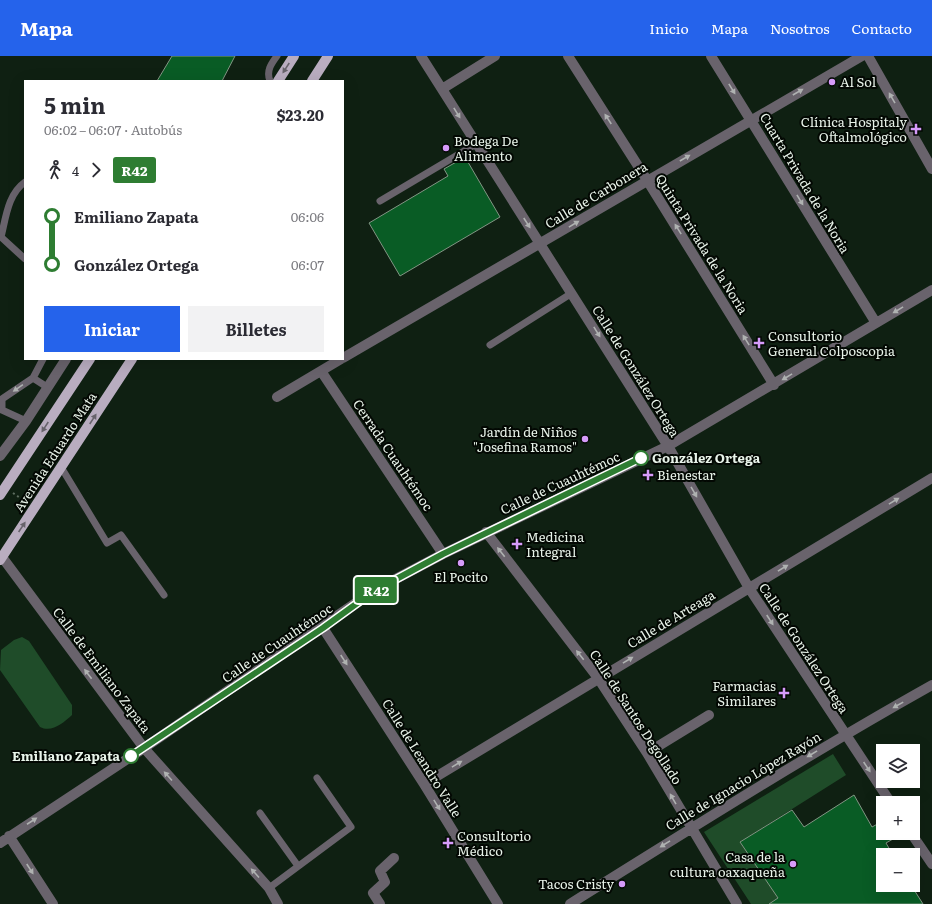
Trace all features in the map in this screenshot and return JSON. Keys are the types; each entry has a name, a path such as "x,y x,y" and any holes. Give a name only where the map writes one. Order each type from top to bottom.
{"main road":[{"path":"279,80 294,56"},
{"path":"313,80 328,56"},
{"name":"Avenida Eduardo Mata","path":"2,491 89,360"},
{"name":"Avenida Eduardo Mata","path":"1,559 131,360"}],"street":[{"name":"Calle de González Ortega","path":"421,56 668,446 749,588 886,796"},
{"path":"442,89 495,56"},
{"name":"Quinta Privada de la Noria","path":"568,56 774,385"},
{"name":"Cuarta Privada de la Noria","path":"711,56 876,323"},
{"name":"Calle de Carbonera","path":"344,358 751,119 862,56"},
{"path":"868,56 932,168"},
{"name":"Calle de Cuauhtémoc","path":"0,843 323,628 374,591 486,532 668,446 774,385 932,290"},
{"path":"0,456 26,421 65,360"},
{"name":"Calle de Carbonera","path":"277,397 340,360"},
{"name":"Cerrada Cuauhtémoc","path":"321,371 443,554"},
{"name":"Calle de Arteaga","path":"424,784 932,478"},
{"name":"Calle de Santos Degollado","path":"486,532 598,678 646,753 737,904"},
{"name":"Calle de Emiliano Zapata","path":"1,559 144,748 268,888 278,904"},
{"name":"Calle de Leandro Valle","path":"323,628 424,784 498,904"},
{"name":"Calle de Ignacio López Rayón","path":"570,904 690,828 845,734 932,686"},
{"path":"646,753 709,715"},
{"path":"9,836 53,904"},
{"path":"916,840 932,864"},
{"path":"380,904 373,893 385,882 380,871 394,858"}],"lane":[{"path":"270,80 268,76 270,66 277,56"},
{"path":"380,201 476,144"},
{"path":"24,183 14,191 8,206 1,237 24,258"},
{"path":"490,345 572,293"},
{"path":"26,421 2,410 2,399 33,378 42,360"},
{"path":"33,378 47,387"},
{"path":"61,467 107,543 121,535 164,595"},
{"path":"268,888 351,827 317,778"},
{"path":"260,813 298,866"}],"path":[{"path":"2,491 35,507"}],"green space":[{"path":"22,637 29,641 72,705 72,715 61,724 53,728 44,729 40,727 0,670 1,650 14,640"},
{"path":"833,754 846,775 740,842 778,898 769,904 751,904 704,832"}],"building":[{"path":"172,56 235,56 223,80 158,80"},
{"path":"465,157 500,217 400,276 369,223 448,176 444,169"},
{"name":"Casa de la cultura oaxaqueña","path":"854,795 872,827 876,825 876,840 891,840 886,843 889,848 876,848 876,892 915,892 923,904 769,904 778,898 740,842 792,810 804,827"}],"bus line":[{"name":"R42","path":"131,756 323,628 374,591 486,532 641,458"}],"place":[{"name":"Al Sol","path":"832,82"},
{"name":"Clínica Hospitaly Oftalmológico","path":"916,129"},
{"name":"Bodega De Alimento","path":"446,148"},
{"name":"Consultorio General Colposcopia","path":"759,343"},
{"name":"Jardín de Niños \"Josefina Ramos\"","path":"585,439"},
{"name":"González Ortega","path":"641,458"},
{"name":"Bienestar","path":"648,475"},
{"name":"Medicina Integral","path":"517,544"},
{"name":"El Pocito","path":"461,563"},
{"name":"Farmacias Similares","path":"784,693"},
{"name":"Emiliano Zapata","path":"131,756"},
{"name":"Consultorio Médico","path":"448,843"},
{"name":"Casa de la cultura oaxaqueña","path":"793,864"},
{"name":"Tacos Cristy","path":"622,884"}]}
